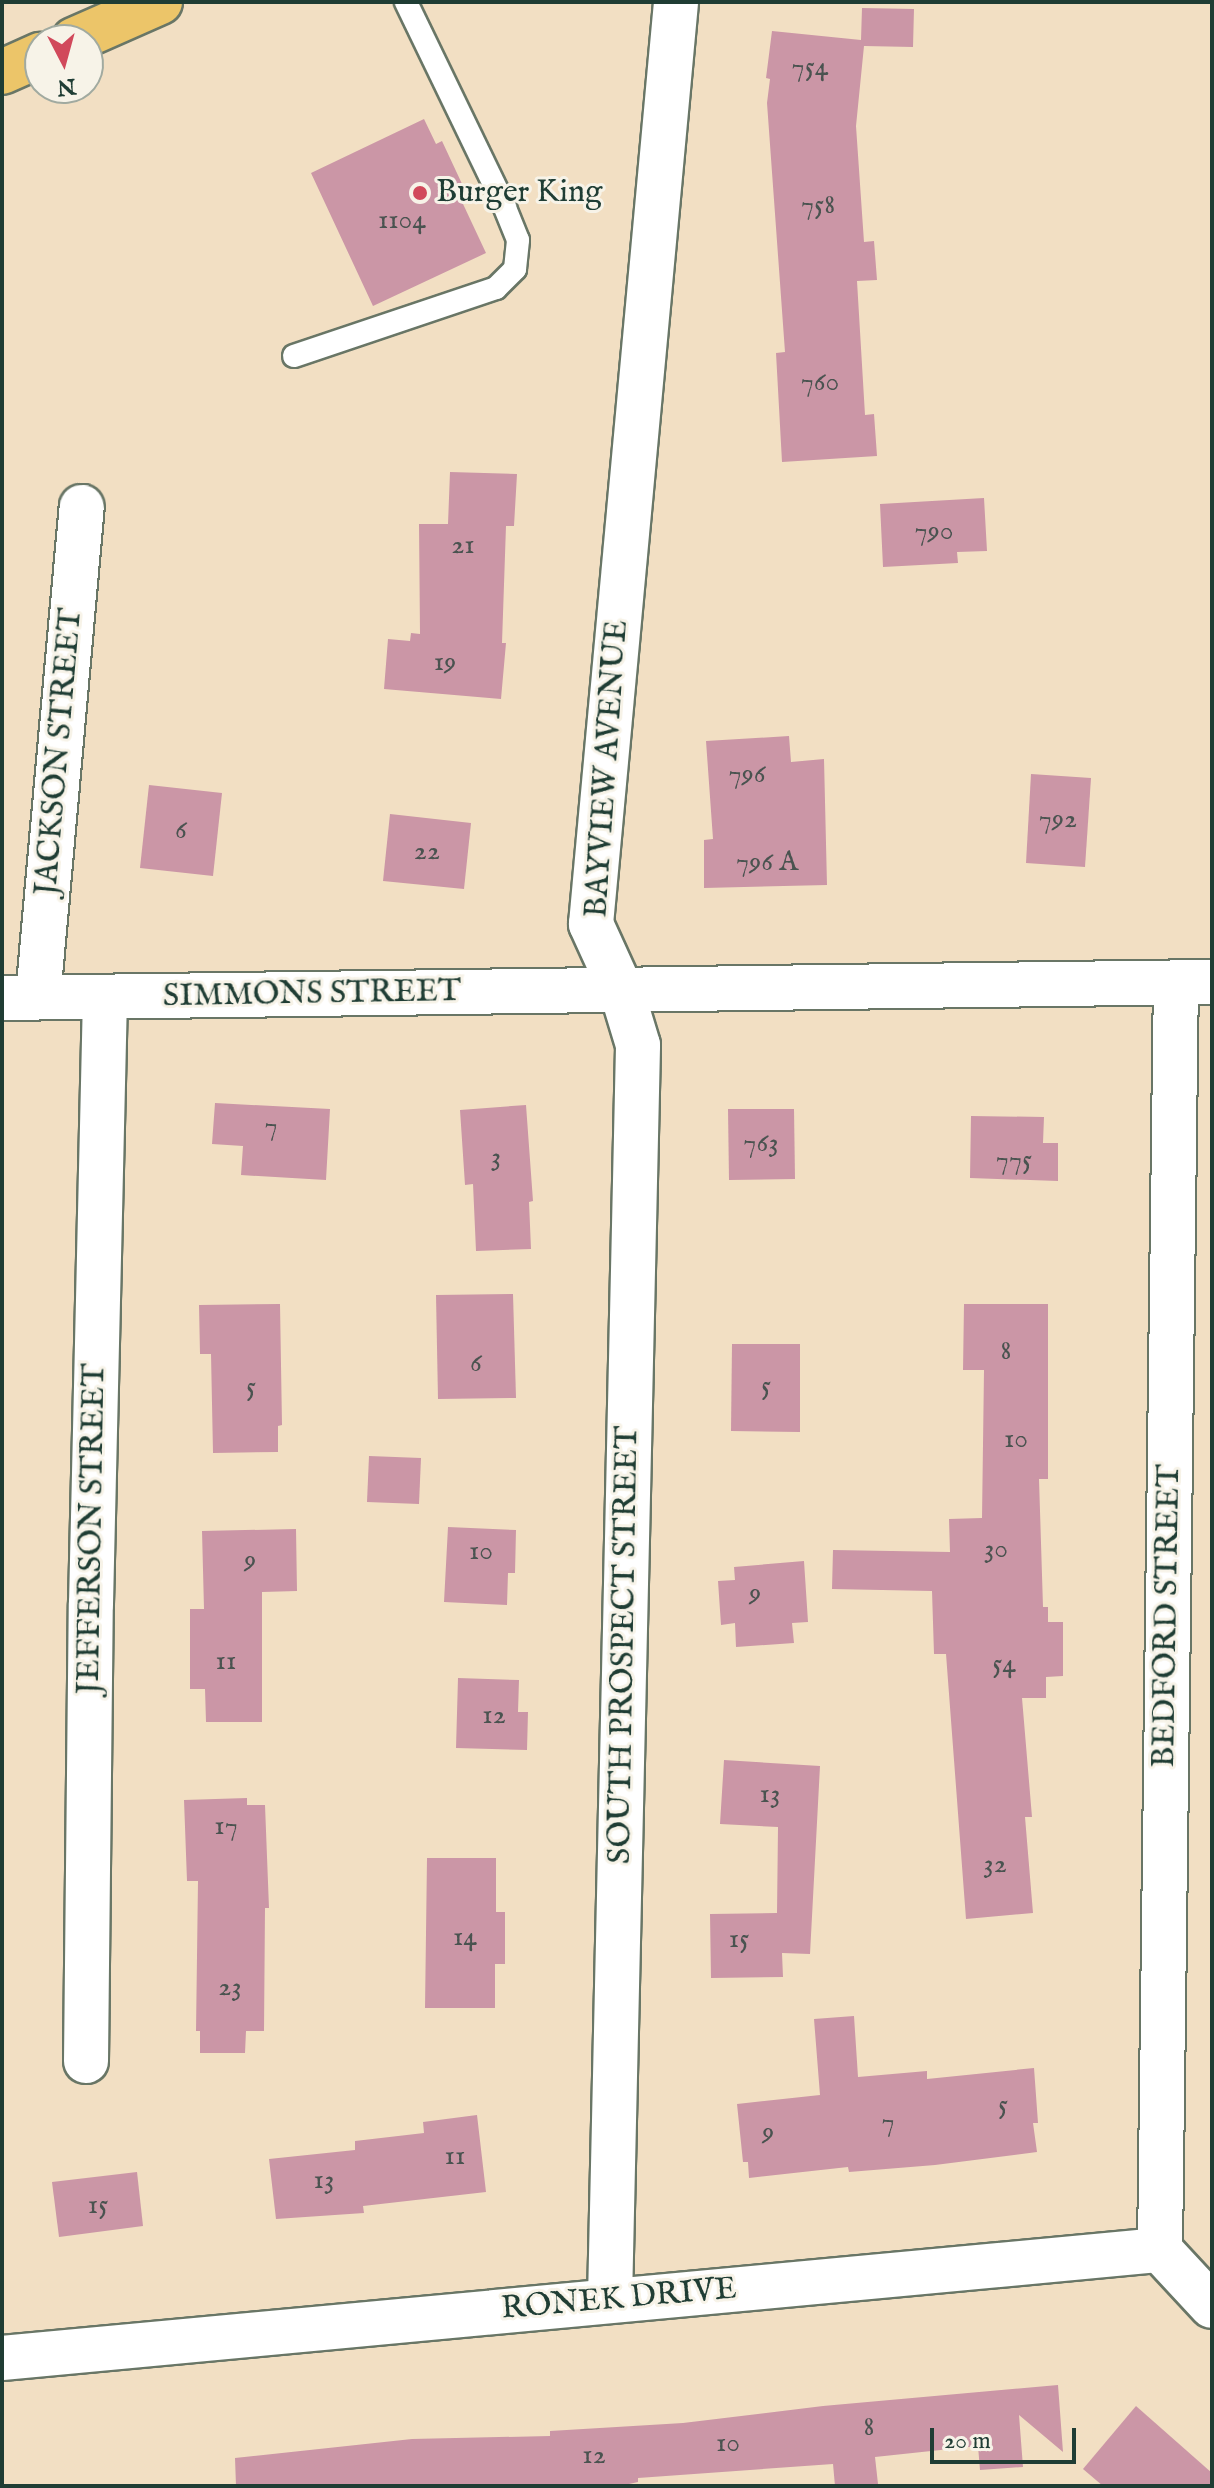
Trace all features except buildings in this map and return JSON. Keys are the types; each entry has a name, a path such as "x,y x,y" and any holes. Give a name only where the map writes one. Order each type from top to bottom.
{"highway":[{"path":"104,27 160,2"},
{"path":"2,72 24,62"}],"street":[{"name":"BAYVIEW AVENUE","path":"622,992 591,924 676,2"},
{"name":"JACKSON STREET","path":"20,998 82,507"},
{"path":"622,992 1194,982"},
{"name":"BEDFORD STREET","path":"1160,2250 1194,982"},
{"name":"SIMMONS STREET","path":"20,998 622,992"},
{"name":"SOUTH PROSPECT STREET","path":"610,2300 638,1045 622,992"},
{"name":"JEFFERSON STREET","path":"86,2061 91,1604 105,998"},
{"path":"1160,2250 1212,2306"},
{"name":"RONEK DRIVE","path":"2,2358 1160,2250"}],"lane":[{"path":"294,356 496,288 515,269 518,240 505,207 406,2"}],"place":[{"name":"Burger King","path":"420,193"}]}
